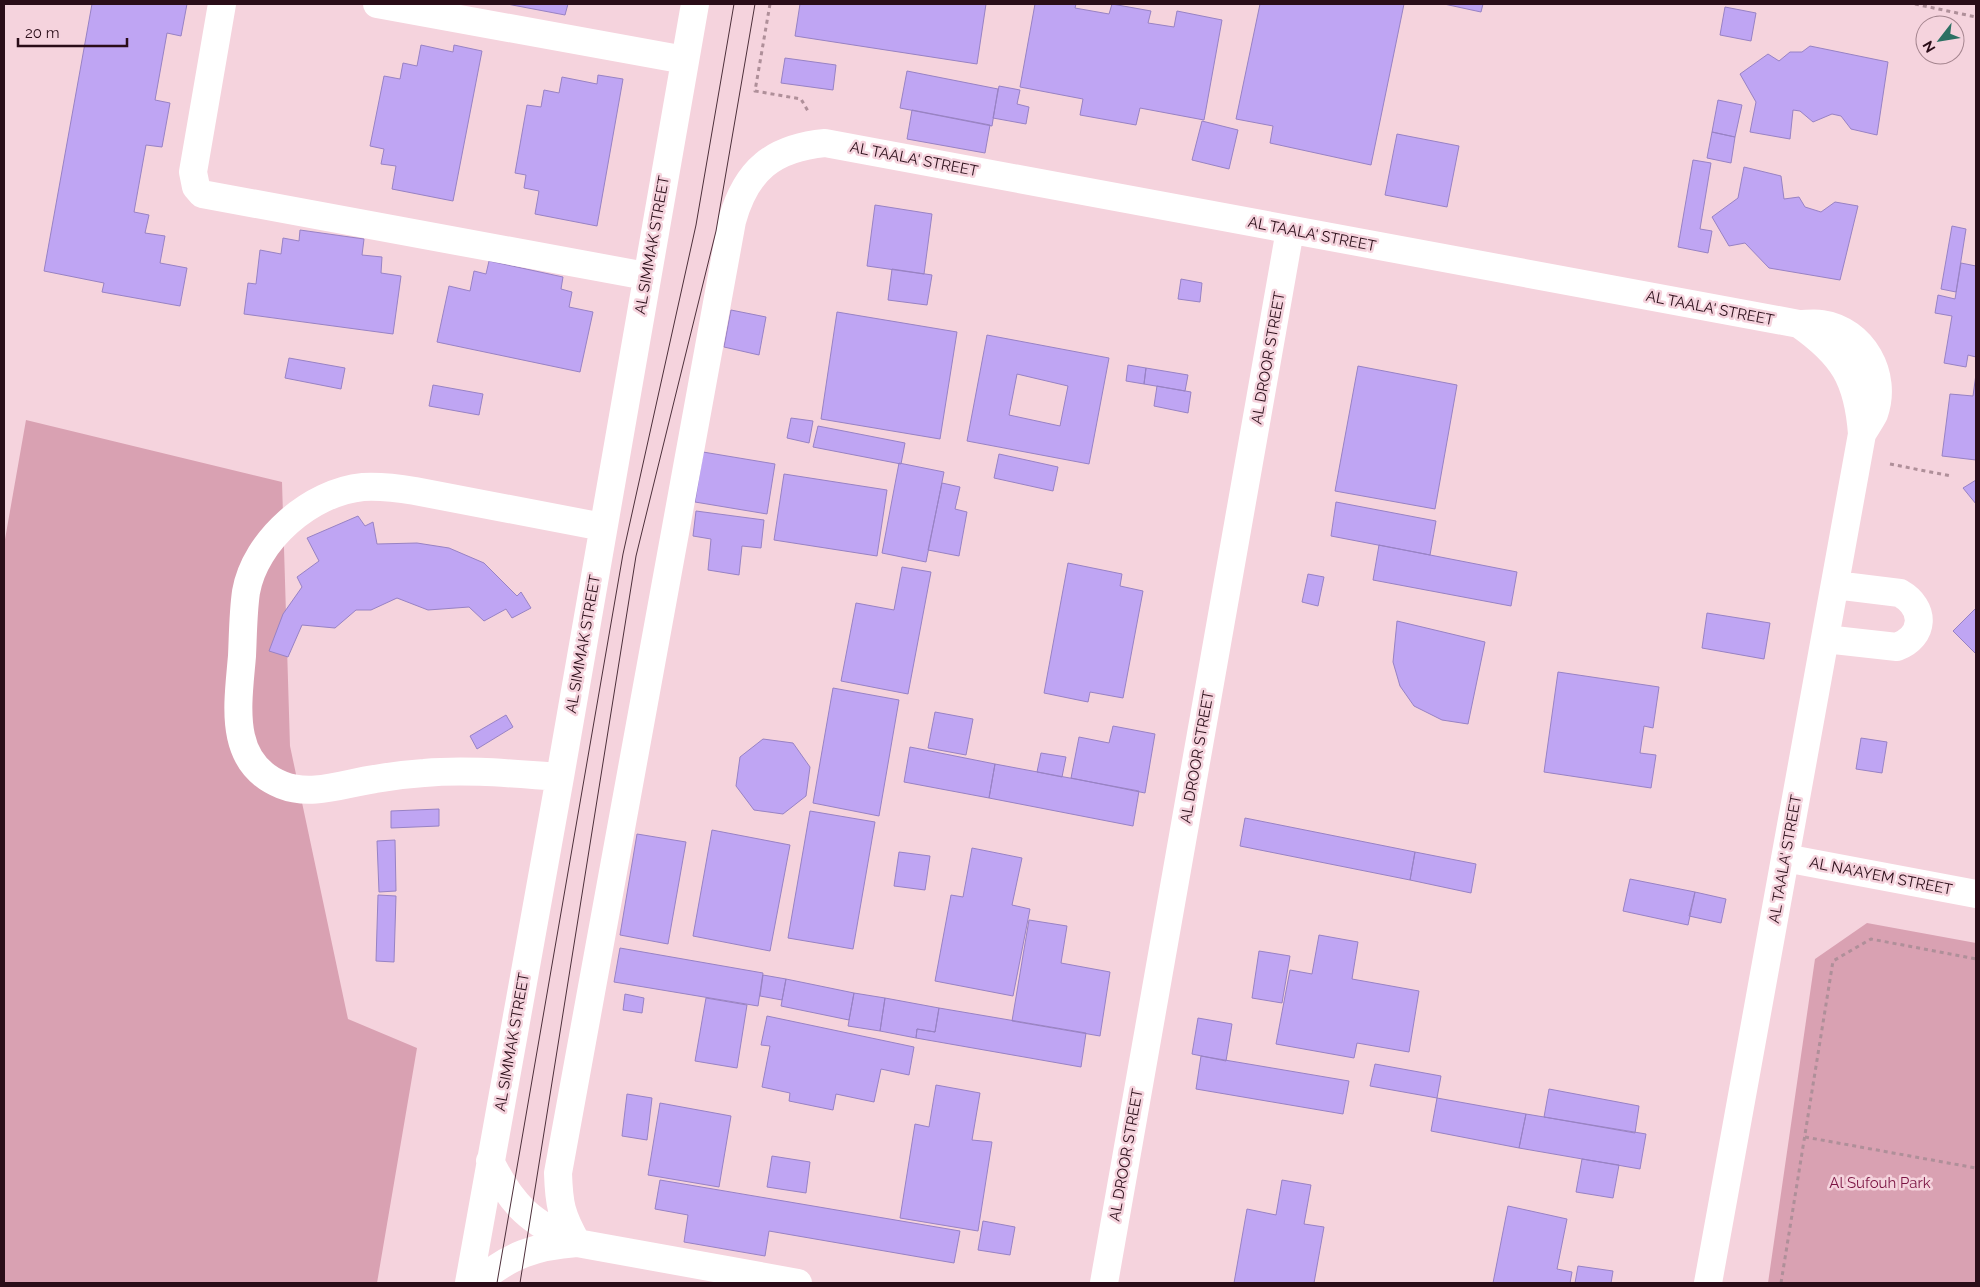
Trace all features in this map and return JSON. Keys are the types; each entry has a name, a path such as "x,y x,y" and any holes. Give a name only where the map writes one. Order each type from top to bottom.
{"street":[{"path":"222,4 193,172 196,187 202,194 646,276"},
{"path":"377,4 685,60"},
{"name":"AL SIMMAK STREET","path":"469,1283 560,777 695,4"},
{"name":"AL TAALA' STREET","path":"577,1243 564,1221 558,1197 558,1173 732,221 738,200 749,181 764,165 782,152 803,145 825,143 1799,324 1822,324 1845,332 1863,347 1875,367 1878,391 1874,414 1860,446 1708,1283"},
{"name":"AL DROOR STREET","path":"1104,1283 1290,230"},
{"path":"560,777 476,772 425,773 374,779 325,789 304,790 276,782 264,774 249,758 240,738 237,716 246,591 256,565 270,542 288,522 310,506 326,498 361,488 388,486 603,527"},
{"path":"1825,639 1897,647 1910,640 1918,627 1919,616 1916,606 1909,598 1900,593 1835,585"},
{"name":"AL NA'AYEM STREET","path":"1785,858 1976,894"},
{"path":"490,1161 511,1198 531,1218 553,1232 577,1243 798,1283"},
{"path":"477,1283 500,1264 525,1252 550,1245 577,1243"}],"path":[{"path":"770,4 755,91 801,99 825,143"},
{"path":"1915,4 1976,17"},
{"path":"1860,446 1951,476"},
{"path":"1781,1283 1833,961 1871,939 1976,959"},
{"path":"1805,1137 1976,1168"}],"green space":[{"path":"26,420 282,482 290,746 348,1019 417,1048 377,1283 4,1283 4,545"},
{"name":"Al Sufouh Park","path":"1867,923 1976,943 1976,1283 1768,1283 1815,959"}],"building":[{"path":"92,4 187,4 181,36 167,33 155,100 170,103 162,147 146,145 134,212 149,215 145,233 165,236 160,263 187,268 180,306 102,292 104,283 44,271"},
{"path":"507,4 568,4 565,15"},
{"path":"800,4 986,4 977,64 795,36"},
{"path":"1035,4 1076,4 1075,8 1109,14 1112,4 1151,11 1148,23 1174,27 1177,11 1222,20 1204,120 1140,108 1136,125 1080,115 1083,99 1020,87"},
{"path":"1260,4 1404,4 1371,165 1270,143 1273,126 1236,119"},
{"path":"1444,4 1483,4 1481,12"},
{"path":"1725,7 1756,13 1751,41 1720,35"},
{"path":"421,45 453,52 454,45 482,51 453,201 392,189 396,166 381,164 384,149 370,146 384,76 400,79 403,63 417,66"},
{"path":"1810,46 1888,62 1877,135 1851,129 1841,116 1832,114 1813,122 1800,111 1793,110 1790,139 1750,132 1756,102 1740,74 1768,54 1779,61 1790,52 1802,52"},
{"path":"785,58 836,65 833,90 781,83"},
{"path":"907,71 998,89 992,126 900,108"},
{"path":"598,75 623,79 597,226 535,214 539,191 524,188 526,175 515,173 527,105 541,107 544,90 559,93 562,77 597,84"},
{"path":"999,86 1020,90 1017,104 1029,107 1026,124 993,118"},
{"path":"1718,100 1742,105 1735,137 1712,132"},
{"path":"912,110 990,125 985,153 907,139"},
{"path":"1202,121 1238,130 1229,169 1192,160"},
{"path":"1712,132 1735,137 1731,163 1707,158"},
{"path":"1397,134 1459,146 1447,207 1385,195"},
{"path":"1693,160 1711,163 1700,229 1712,231 1708,253 1678,247"},
{"path":"1744,167 1781,176 1784,199 1799,197 1805,207 1821,212 1835,202 1858,206 1840,280 1769,268 1745,243 1729,246 1712,217 1738,198"},
{"path":"875,205 932,214 924,274 867,266"},
{"path":"1952,226 1966,229 1956,292 1941,289"},
{"path":"300,230 364,239 362,255 382,257 381,273 401,276 393,334 244,314 248,283 256,284 260,250 281,254 283,238 299,241"},
{"path":"489,261 563,277 561,289 572,292 569,307 593,312 580,372 437,342 449,286 470,291 474,271 486,274"},
{"path":"1961,263 1976,266 1976,357 1968,355 1966,367 1944,363 1952,316 1935,313 1938,295 1955,299"},
{"path":"892,269 932,275 927,305 888,300"},
{"path":"1181,279 1202,283 1200,302 1178,299"},
{"path":"731,310 766,317 759,355 724,347"},
{"path":"837,312 957,332 940,439 821,419"},
{"path":"987,335 1109,358 1089,464 967,441","holes":["1017,374 1068,386 1060,426 1009,415"]},
{"path":"289,358 345,368 341,389 285,378"},
{"path":"1128,365 1146,368 1144,384 1126,381"},
{"path":"1358,366 1457,385 1435,509 1335,491"},
{"path":"1146,368 1188,375 1185,391 1144,384"},
{"path":"1976,374 1976,460 1942,456 1950,394 1973,396"},
{"path":"433,385 483,394 479,415 429,406"},
{"path":"1157,386 1191,392 1188,413 1154,406"},
{"path":"791,418 813,421 809,443 787,438"},
{"path":"818,426 905,443 901,464 813,447"},
{"path":"703,452 775,464 767,514 695,502"},
{"path":"999,454 1058,467 1053,491 994,478"},
{"path":"899,463 944,472 926,562 882,553"},
{"path":"784,474 887,490 877,556 774,540"},
{"path":"1976,480 1976,504 1963,488"},
{"path":"942,483 960,487 955,509 967,512 959,556 928,550"},
{"path":"1336,502 1436,521 1430,555 1331,536"},
{"path":"696,511 764,520 761,548 742,546 739,575 708,570 711,539 693,536"},
{"path":"358,516 365,526 373,522 377,544 417,543 449,548 484,563 517,596 521,592 531,608 512,618 506,609 484,621 469,607 428,610 397,598 371,610 356,610 335,628 302,625 288,657 269,651 283,614 302,587 297,577 319,561 307,538"},
{"path":"1379,545 1517,572 1511,606 1373,580"},
{"path":"1068,563 1122,574 1120,586 1143,591 1123,698 1090,692 1088,702 1044,693"},
{"path":"902,567 931,572 908,694 841,681 856,603 894,610"},
{"path":"1308,574 1324,577 1318,606 1302,602"},
{"path":"1976,608 1976,654 1953,631"},
{"path":"1707,613 1770,623 1764,659 1702,648"},
{"path":"1397,621 1485,642 1468,724 1442,720 1414,706 1400,686 1393,662"},
{"path":"1558,672 1659,687 1653,728 1644,726 1640,753 1656,755 1651,788 1544,772"},
{"path":"833,688 899,700 879,816 813,803"},
{"path":"935,712 973,719 966,755 928,748"},
{"path":"506,715 513,727 477,749 470,736"},
{"path":"1113,726 1155,734 1145,793 1071,778 1079,737 1109,743"},
{"path":"1861,738 1887,742 1882,773 1856,769"},
{"path":"763,739 793,743 810,767 806,796 783,814 754,810 736,786 740,757"},
{"path":"910,747 995,764 989,798 904,782"},
{"path":"1041,753 1066,757 1062,777 1037,772"},
{"path":"995,764 1139,791 1133,826 989,798"},
{"path":"439,809 439,826 391,828 391,811"},
{"path":"810,811 875,822 853,949 788,938"},
{"path":"1245,818 1415,852 1410,880 1240,846"},
{"path":"712,830 790,845 770,951 693,936"},
{"path":"637,834 686,842 668,944 620,935"},
{"path":"395,840 396,891 379,892 377,841"},
{"path":"972,848 1022,858 1012,905 1030,909 1013,996 935,981 951,895 963,897"},
{"path":"899,852 930,856 925,890 894,886"},
{"path":"1415,852 1476,864 1471,893 1410,880"},
{"path":"1630,879 1695,892 1688,925 1623,911"},
{"path":"1695,892 1726,899 1721,923 1689,916"},
{"path":"378,895 396,896 394,962 376,961"},
{"path":"1029,920 1067,926 1061,963 1110,972 1100,1036 1012,1021"},
{"path":"1319,935 1358,942 1352,979 1419,991 1409,1052 1357,1043 1354,1058 1276,1044 1290,970 1312,974"},
{"path":"620,948 763,973 758,1006 614,982"},
{"path":"1259,951 1290,956 1282,1003 1252,998"},
{"path":"763,975 786,979 782,1000 760,996"},
{"path":"786,979 854,993 849,1020 781,1006"},
{"path":"854,993 885,998 880,1031 848,1026"},
{"path":"625,994 644,998 642,1013 623,1010"},
{"path":"706,998 747,1005 737,1068 695,1061"},
{"path":"885,998 939,1008 935,1032 917,1029 916,1038 880,1031"},
{"path":"939,1008 1086,1033 1081,1067 916,1038 917,1029 935,1032"},
{"path":"767,1016 914,1047 909,1075 881,1069 874,1102 836,1094 833,1110 789,1101 790,1093 762,1087 770,1046 761,1045"},
{"path":"1198,1018 1232,1024 1226,1061 1192,1054"},
{"path":"1201,1056 1349,1081 1343,1114 1196,1089"},
{"path":"1375,1064 1441,1076 1437,1098 1370,1086"},
{"path":"936,1085 980,1093 972,1140 992,1142 978,1231 900,1218 915,1124 929,1127"},
{"path":"1549,1089 1639,1106 1635,1133 1544,1117"},
{"path":"627,1094 652,1098 647,1140 622,1136"},
{"path":"1437,1098 1526,1114 1519,1148 1431,1131"},
{"path":"660,1103 731,1116 719,1187 648,1175"},
{"path":"1526,1114 1646,1134 1640,1169 1519,1148"},
{"path":"772,1156 810,1162 806,1193 767,1187"},
{"path":"1582,1159 1619,1165 1613,1198 1576,1192"},
{"path":"660,1180 960,1231 954,1263 769,1231 765,1256 684,1242 688,1215 655,1209"},
{"path":"1282,1180 1311,1185 1304,1224 1324,1227 1314,1283 1234,1283 1247,1209 1276,1215"},
{"path":"1508,1206 1567,1219 1557,1269 1572,1272 1570,1283 1493,1283"},
{"path":"983,1221 1015,1227 1010,1255 978,1250"},
{"path":"1578,1266 1613,1271 1611,1283 1575,1283"}],"tram line":[{"path":"497,1283 623,554 696,225 734,4"},
{"path":"520,1283 636,556 716,231 755,4"}]}
